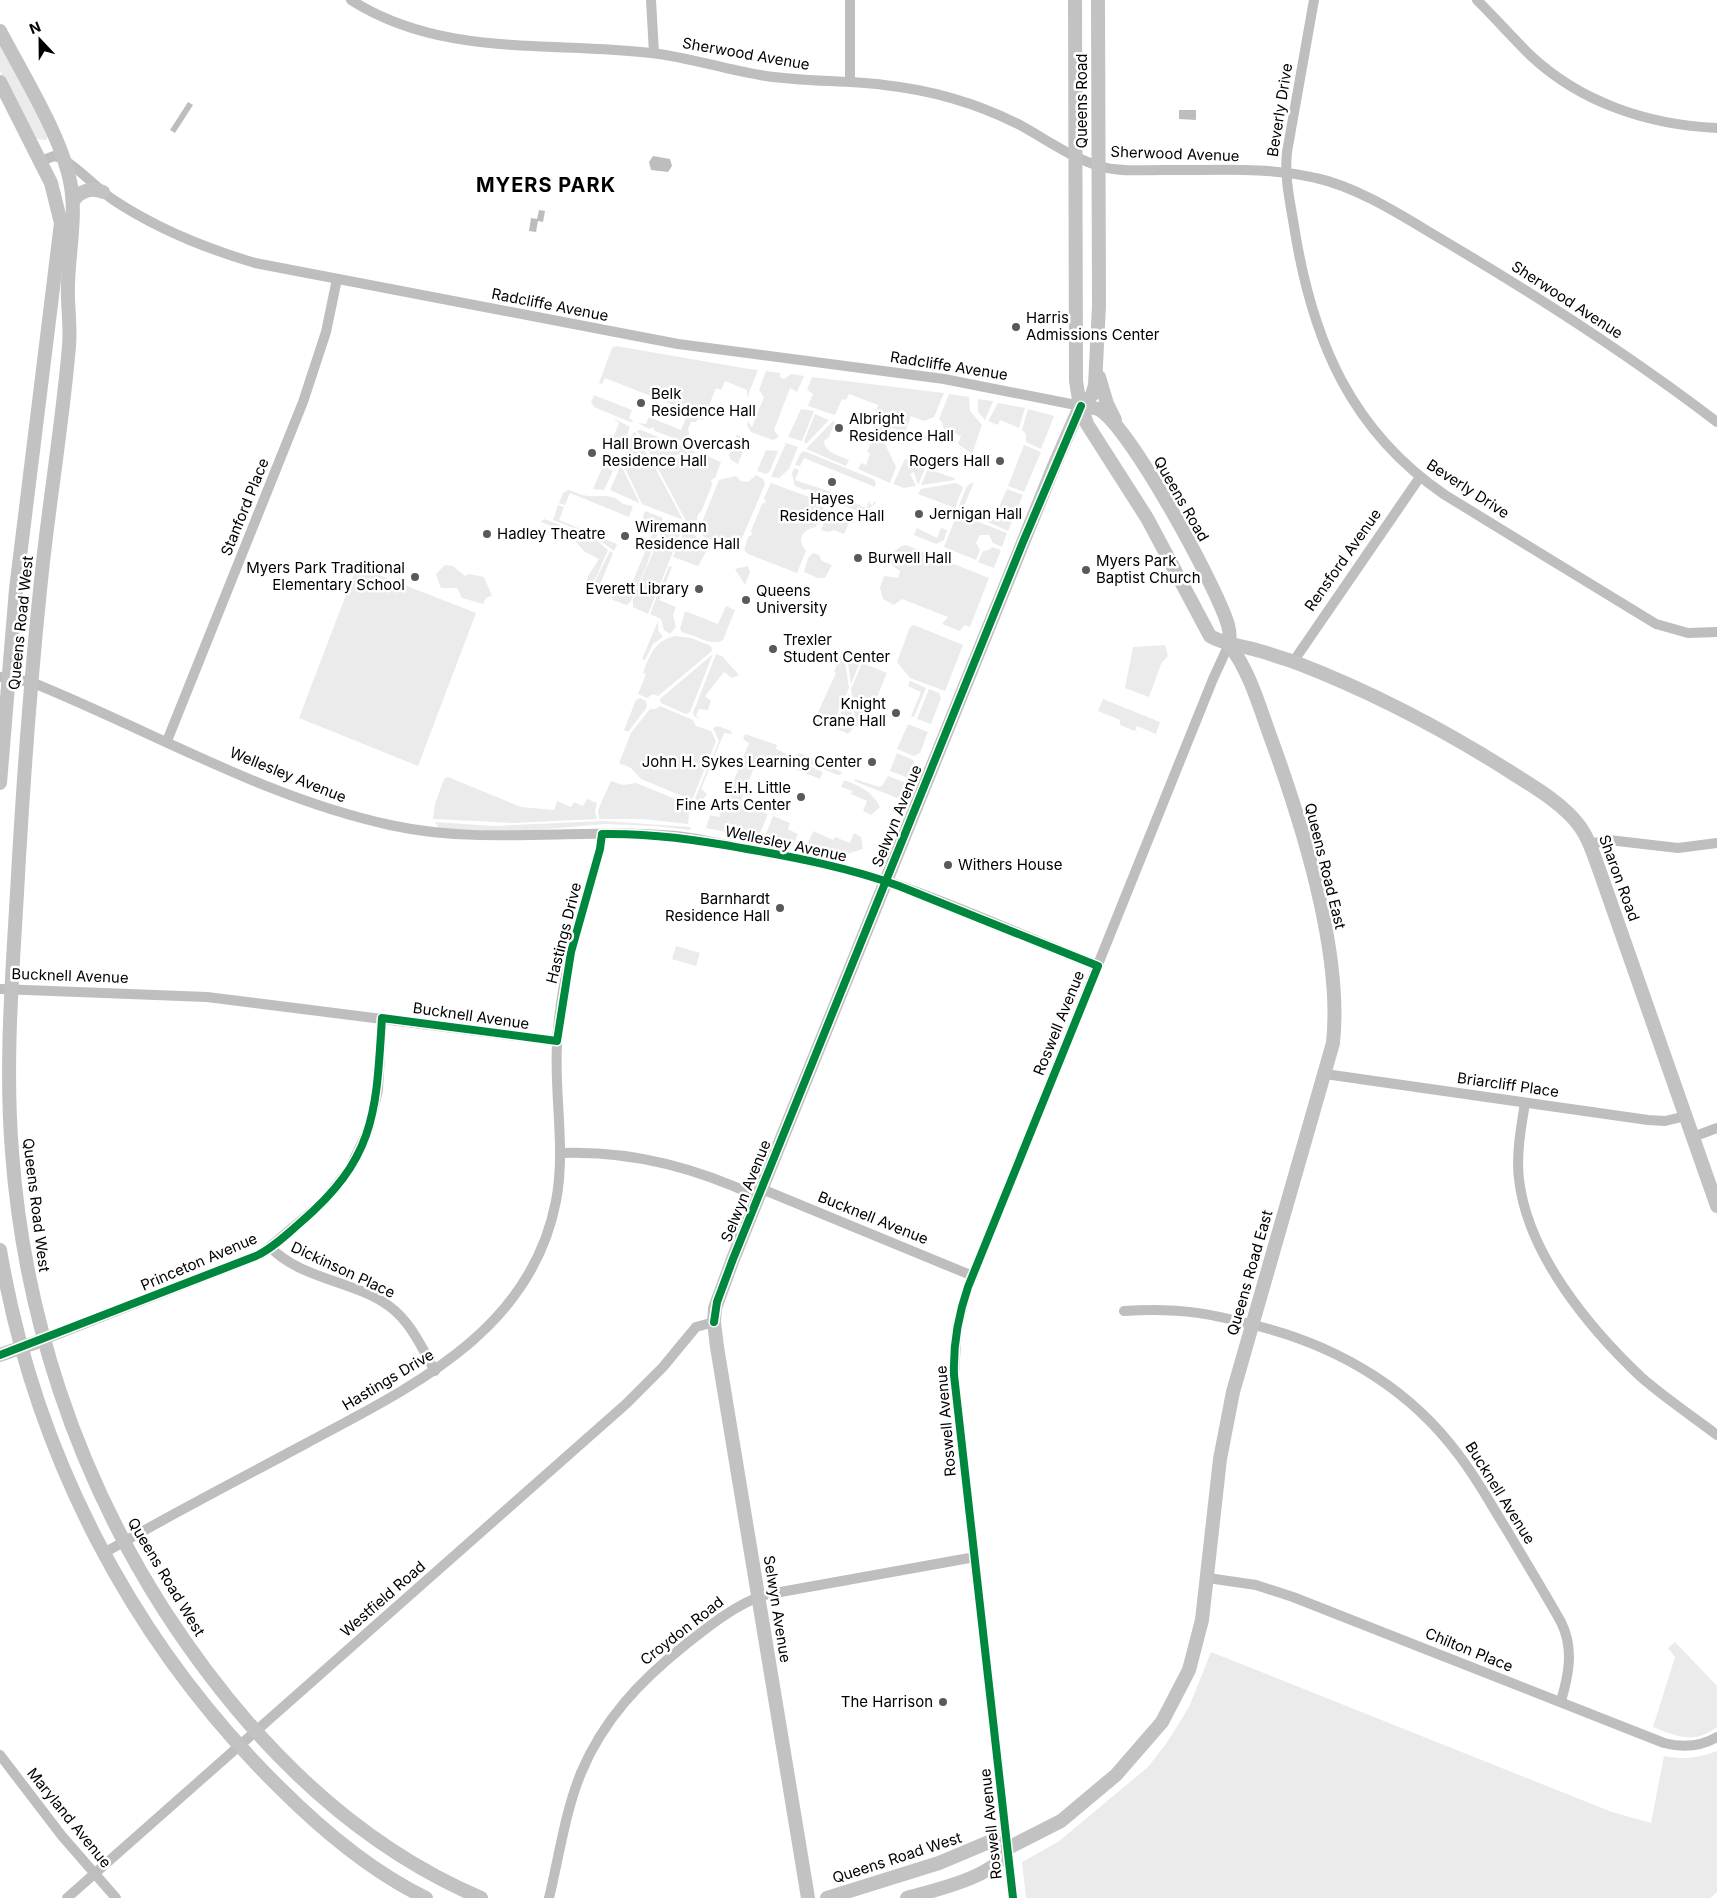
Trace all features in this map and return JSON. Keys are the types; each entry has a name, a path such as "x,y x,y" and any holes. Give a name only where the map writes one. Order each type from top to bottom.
{"street":[{"name":"Sherwood Avenue","path":"351,0 382,18 406,28 457,40 530,47 654,53 761,75 911,88 971,104 1015,123 1075,157 1099,166 1128,170 1286,172 1323,179 1428,232 1598,337 1717,422"},
{"path":"651,0 654,53"},
{"path":"850,0 850,82"},
{"name":"Queens Road","path":"1075,0 1076,381 1081,406 1087,424 1159,539 1204,628 1213,638 1229,644 1228,625 1210,585 1153,481 1122,434 1100,410 1081,406"},
{"name":"Queens Road","path":"1081,406 1094,392 1097,364 1098,0"},
{"name":"Beverly Drive","path":"1314,0 1287,152 1286,172 1306,290 1331,363 1368,422 1420,476 1445,495 1656,624 1688,633 1717,632"},
{"path":"1477,0 1531,56 1554,74 1586,94 1623,111 1659,122 1717,128"},
{"name":"Queens Road West","path":"0,31 64,159 73,202 68,281 69,343 47,522 31,682 6,989 12,1152 25,1258 43,1340 82,1453 124,1542 185,1641 256,1730 317,1792 370,1837 419,1868 481,1898"},
{"name":"Queens Road West","path":"0,82 41,161 57,200 60,234 4,677 0,783"},
{"path":"41,161 54,156 64,159"},
{"name":"Radcliffe Avenue","path":"64,159 103,192 131,211 202,246 256,263 678,344 944,379 1081,406"},
{"path":"73,202 78,195 87,190 103,192"},
{"name":"Stanford Place","path":"167,741 303,402 326,332 337,279"},
{"path":"1097,364 1107,404 1122,434"},
{"name":"Selwyn Avenue","path":"808,1898 714,1322 717,1302 1054,466 1081,406"},
{"name":"Rensford Avenue","path":"1293,662 1420,476"},
{"name":"Sharon Road","path":"1229,644 1293,662 1367,692 1474,748 1563,809 1580,826 1590,844 1717,1206"},
{"name":"Roswell Avenue","path":"1013,1898 954,1367 959,1316 973,1276 1213,679 1229,644"},
{"name":"Queens Road East","path":"1008,1848 1070,1814 1121,1769 1157,1729 1176,1698 1193,1659 1201,1630 1224,1439 1234,1392 1333,1043 1334,996 1328,948 1316,887 1295,811 1271,738 1246,669 1229,644"},
{"name":"Wellesley Avenue","path":"4,677 31,682 307,803 391,826 470,836 641,834 690,838 797,858 886,881 1098,966"},
{"name":"Hastings Drive","path":"104,1554 399,1394 436,1371 486,1328 510,1301 527,1276 541,1248 552,1216 559,1179 560,1153 556,1087 557,1041 568,964 600,849 602,834"},
{"path":"1590,844 1609,840 1678,848 1717,843"},
{"name":"Bucknell Avenue","path":"6,989 206,997 557,1041"},
{"name":"Princeton Avenue","path":"0,1356 256,1256 270,1247 325,1200 344,1177 358,1153 372,1119 377,1096 382,1018"},
{"name":"Briarcliff Place","path":"1325,1074 1658,1121 1686,1116"},
{"path":"1525,1103 1518,1156 1520,1186 1529,1221 1552,1266 1587,1319 1622,1358 1658,1390 1717,1435"},
{"path":"1693,1137 1717,1128"},
{"name":"Bucknell Avenue","path":"560,1153 617,1155 667,1162 760,1193 973,1276"},
{"name":"Dickinson Place","path":"270,1247 284,1260 294,1265 357,1290 388,1305 412,1330 436,1371"},
{"path":"0,1250 21,1349 64,1470 104,1554 131,1601 167,1656 239,1745 289,1797 342,1844 383,1874 426,1898"},
{"name":"Bucknell Avenue","path":"1124,1311 1185,1310 1219,1315 1252,1324 1312,1343 1362,1367 1408,1400 1451,1444 1475,1478 1563,1625 1570,1662 1561,1701"},
{"name":"Westfield Road","path":"67,1898 630,1400 664,1367 696,1328 714,1322"},
{"name":"Croydon Road","path":"549,1898 579,1780 595,1744 611,1719 638,1686 673,1655 718,1620 758,1597 974,1557"},
{"name":"Chilton Place","path":"1208,1578 1245,1582 1278,1591 1673,1746 1694,1746 1717,1737"},
{"name":"Maryland Avenue","path":"0,1756 49,1820 116,1898"},
{"name":"Queens Road West","path":"827,1898 939,1863 989,1842 1000,1843 1008,1848"},
{"path":"907,1898 957,1883 993,1867 1004,1857 1008,1848"}],"shaded area":[{"path":"0,41 49,135 46,140 37,139 32,134 0,71"},
{"path":"188,102 193,105 175,133 170,130"},
{"path":"1179,110 1196,110 1196,120 1179,119"},
{"path":"653,156 670,159 672,166 668,172 651,170 649,162"},
{"path":"539,210 545,211 543,222 538,221 536,232 529,231 531,218 537,219"},
{"path":"616,346 758,370 747,398 747,390 725,381 721,390 716,388 703,420 698,419 696,422 691,422 688,429 689,434 684,442 655,431 653,427 649,429 638,423 646,424 649,417 681,430 686,418 683,417 686,410 605,378 602,384 599,383 612,348"},
{"path":"766,371 780,373 780,377 784,379 791,374 804,376 797,392 790,388 774,430 779,437 773,440 751,432 747,426 748,421 752,427 764,397 759,390"},
{"path":"812,377 944,393 934,417 924,421 911,416 905,432 892,428 888,431 884,442 896,467 890,483 858,469 861,463 866,465 870,453 867,452 881,417 876,412 878,405 849,394 846,400 842,399 835,415 808,406 813,394 807,390"},
{"path":"949,394 969,397 970,411 982,425 972,454 958,444 961,436 944,429 939,419"},
{"path":"594,395 632,410 629,418 634,421 630,422 594,407 591,402"},
{"path":"978,399 993,401 985,420 978,412"},
{"path":"998,403 1025,408 1019,428 1000,420 998,425 988,421"},
{"path":"801,409 814,411 802,441 788,437"},
{"path":"1028,409 1054,416 1041,449 1026,442 1026,434 1022,430"},
{"path":"815,414 829,420 806,444 804,441"},
{"path":"613,418 630,427 623,447 619,447 617,450 610,446 619,423"},
{"path":"833,421 835,422 829,437 824,441 825,445 829,451 849,460 846,466 806,449"},
{"path":"637,430 641,430 697,453 652,457"},
{"path":"635,432 649,458 623,460 633,433"},
{"path":"737,434 747,442 738,464 731,460 729,455"},
{"path":"786,443 798,447 789,469 779,478 771,477"},
{"path":"1024,445 1041,452 1024,492 1008,486"},
{"path":"766,450 778,451 770,471 766,474 757,471"},
{"path":"804,451 873,479 876,483 875,487 804,458 800,466 795,465 800,454"},
{"path":"705,455 721,462 715,478 711,480 712,485 694,525 686,521 654,461"},
{"path":"905,459 925,468 918,485 914,472 910,474 916,486 904,488 893,484"},
{"path":"652,462 683,520 642,504 623,464"},
{"path":"621,465 639,502 639,503 610,490"},
{"path":"603,466 613,471 604,490 593,489"},
{"path":"794,468 799,470 795,480 831,492 828,499 811,493 809,489 805,490 795,486 792,474"},
{"path":"928,469 954,478 955,480 921,485"},
{"path":"756,475 763,479 765,484 738,548 734,549 727,546 720,538 711,540 703,536 700,527 719,480 736,476 741,481 748,482"},
{"path":"974,482 963,508 978,514 976,518 958,508 967,486"},
{"path":"771,483 825,503 816,527 807,530 802,536 801,543 806,551 797,573 748,554 744,550 748,537 752,535 751,531 762,504 766,502 764,498"},
{"path":"956,483 963,487 955,508 918,494 921,489"},
{"path":"1007,489 1023,495 1008,531 979,518 980,515 993,520"},
{"path":"568,490 586,496 611,497 623,504 633,506 629,517 570,493 565,505 559,503 563,493"},
{"path":"833,493 866,508 870,500 870,504 873,505 874,501 876,503 863,513 832,501"},
{"path":"558,505 564,507 559,520 617,544 614,551 594,536 553,520"},
{"path":"829,508 848,517 849,523 844,534 834,530 828,532 821,530"},
{"path":"645,511 663,518 646,567 630,603 626,605 613,600 611,596 614,588 628,593 655,528 641,522"},
{"path":"957,514 964,516 966,521 974,520 1007,533 1002,547 993,543 989,535 980,535 976,543 980,550 976,560 944,547"},
{"path":"544,519 594,538 608,550 589,588 585,588 588,576 599,559 585,552 567,532 541,522"},
{"path":"667,520 683,527 648,614 633,607 633,599"},
{"path":"686,527 707,550 698,566 673,557"},
{"path":"917,528 937,538 941,528 947,530 944,540 936,544 914,535"},
{"path":"906,545 989,578 970,627 964,625 960,631 942,624 948,617 902,599 894,605 883,599 880,588 884,576 898,578 900,571 889,563 890,560 897,549"},
{"path":"992,547 1001,550 994,568 978,562 983,551 989,550"},
{"path":"610,551 613,553 601,582 612,587 607,596 591,589"},
{"path":"813,553 819,555 822,561 832,565 825,578 818,578 804,572 808,558"},
{"path":"445,565 453,566 465,576 469,574 484,577 492,596 486,598 483,604 462,598 457,588 441,588 436,574"},
{"path":"357,566 376,570 379,575 476,613 418,766 299,718"},
{"path":"669,566 672,567 659,600 676,607 673,615 676,627 670,634 664,630 661,619 650,614"},
{"path":"748,566 750,572 745,585 735,569"},
{"path":"726,606 735,610 723,640 718,642 709,641 683,633 680,629 685,611 718,624"},
{"path":"658,621 658,630 663,637 653,644 645,660 642,659"},
{"path":"914,625 963,645 945,691 910,678 897,662 910,627"},
{"path":"675,636 691,638 711,646 712,651 658,696 653,694 647,698 638,694 646,674 643,673 648,660 657,645"},
{"path":"1165,645 1168,656 1161,664 1149,697 1125,688 1133,647"},
{"path":"713,654 690,712 686,714 661,703 660,699"},
{"path":"716,654 722,656 739,675 732,678 724,672 705,696 711,701 708,710 699,709 696,716 702,720 695,717 693,713"},
{"path":"841,654 844,655 849,688 831,728 814,721 836,673 834,672"},
{"path":"847,656 860,662 851,684"},
{"path":"862,663 887,673 865,726 856,726 851,689"},
{"path":"910,681 926,688 914,717 911,716 921,692 908,686"},
{"path":"929,689 939,693 941,698 931,724 917,719"},
{"path":"849,693 854,727 848,734 835,728"},
{"path":"640,698 646,701 647,707 628,732 624,730 636,700"},
{"path":"1103,699 1160,722 1156,734 1137,726 1135,731 1120,725 1120,720 1098,711"},
{"path":"660,706 693,720 696,726 711,731 716,741 692,800 641,779 631,768 619,763 631,733 650,709 656,709"},
{"path":"908,724 928,732 920,753 914,756 897,749"},
{"path":"718,726 731,731 732,734 724,733 701,789 707,794 702,801 694,801 719,741 713,728"},
{"path":"745,734 777,745 776,749 823,772 820,779 759,755 740,803 768,814 758,838 706,828 710,815 719,817 749,743 743,739"},
{"path":"799,753 842,772 838,775 800,760 797,754"},
{"path":"897,753 913,760 915,765 909,778 890,771"},
{"path":"888,776 907,783 900,797 897,798 854,781 855,779 879,787 883,785"},
{"path":"448,777 521,807 554,810 557,801 571,807 574,802 583,806 587,799 597,803 595,811 597,819 514,823 433,819 435,804 444,779"},
{"path":"844,780 865,790 877,801 880,807 871,815 863,811 867,801 851,794 852,791 841,787"},
{"path":"611,781 623,785 636,783 690,805 688,824 642,819 599,819 598,810"},
{"path":"773,816 790,823 788,829 798,834 793,846 764,839"},
{"path":"604,821 691,827 690,830 606,824 523,831 439,829 435,822 494,826"},
{"path":"813,831 833,840 835,837 850,843 854,833 861,837 863,849 844,855 806,848"},
{"path":"676,946 700,953 696,966 672,959"},
{"path":"1675,1642 1717,1686 1717,1727 1701,1736 1678,1736 1653,1727 1675,1657 1668,1648"},
{"path":"1211,1652 1612,1812 1651,1823 1664,1756 1691,1758 1717,1751 1717,1892 1710,1898 1026,1898 1022,1862 1058,1842 1148,1767 1166,1744 1189,1707"}],"cycle path":[{"path":"714,1322 717,1302 733,1259 1023,542 1081,406"},
{"path":"0,1355 256,1256 274,1245 301,1222 345,1176 368,1130 378,1080 382,1018 557,1041 571,952 600,849 602,834 657,836 693,840 785,856 843,869 899,886 1098,966 968,1287 961,1309 955,1342 954,1375 1013,1898"}],"place":[{"name":"Harris Admissions Center","path":"1016,327"},
{"name":"Belk Residence Hall","path":"641,403"},
{"name":"Albright Residence Hall","path":"839,428"},
{"name":"Hall Brown Overcash Residence Hall","path":"592,453"},
{"name":"Rogers Hall","path":"1000,461"},
{"name":"Hayes Residence Hall","path":"832,482"},
{"name":"Jernigan Hall","path":"919,514"},
{"name":"Hadley Theatre","path":"487,534"},
{"name":"Wiremann Residence Hall","path":"625,536"},
{"name":"Burwell Hall","path":"858,558"},
{"name":"Myers Park Baptist Church","path":"1086,570"},
{"name":"Myers Park Traditional Elementary School","path":"415,577"},
{"name":"Everett Library","path":"699,589"},
{"name":"Queens University","path":"746,600"},
{"name":"Trexler Student Center","path":"773,649"},
{"name":"Knight Crane Hall","path":"896,713"},
{"name":"John H. Sykes Learning Center","path":"872,762"},
{"name":"E.H. Little Fine Arts Center","path":"801,797"},
{"name":"Withers House","path":"948,865"},
{"name":"Barnhardt Residence Hall","path":"780,908"},
{"name":"The Harrison","path":"943,1702"}],"district":[{"name":"MYERS PARK","path":"546,185"}]}
